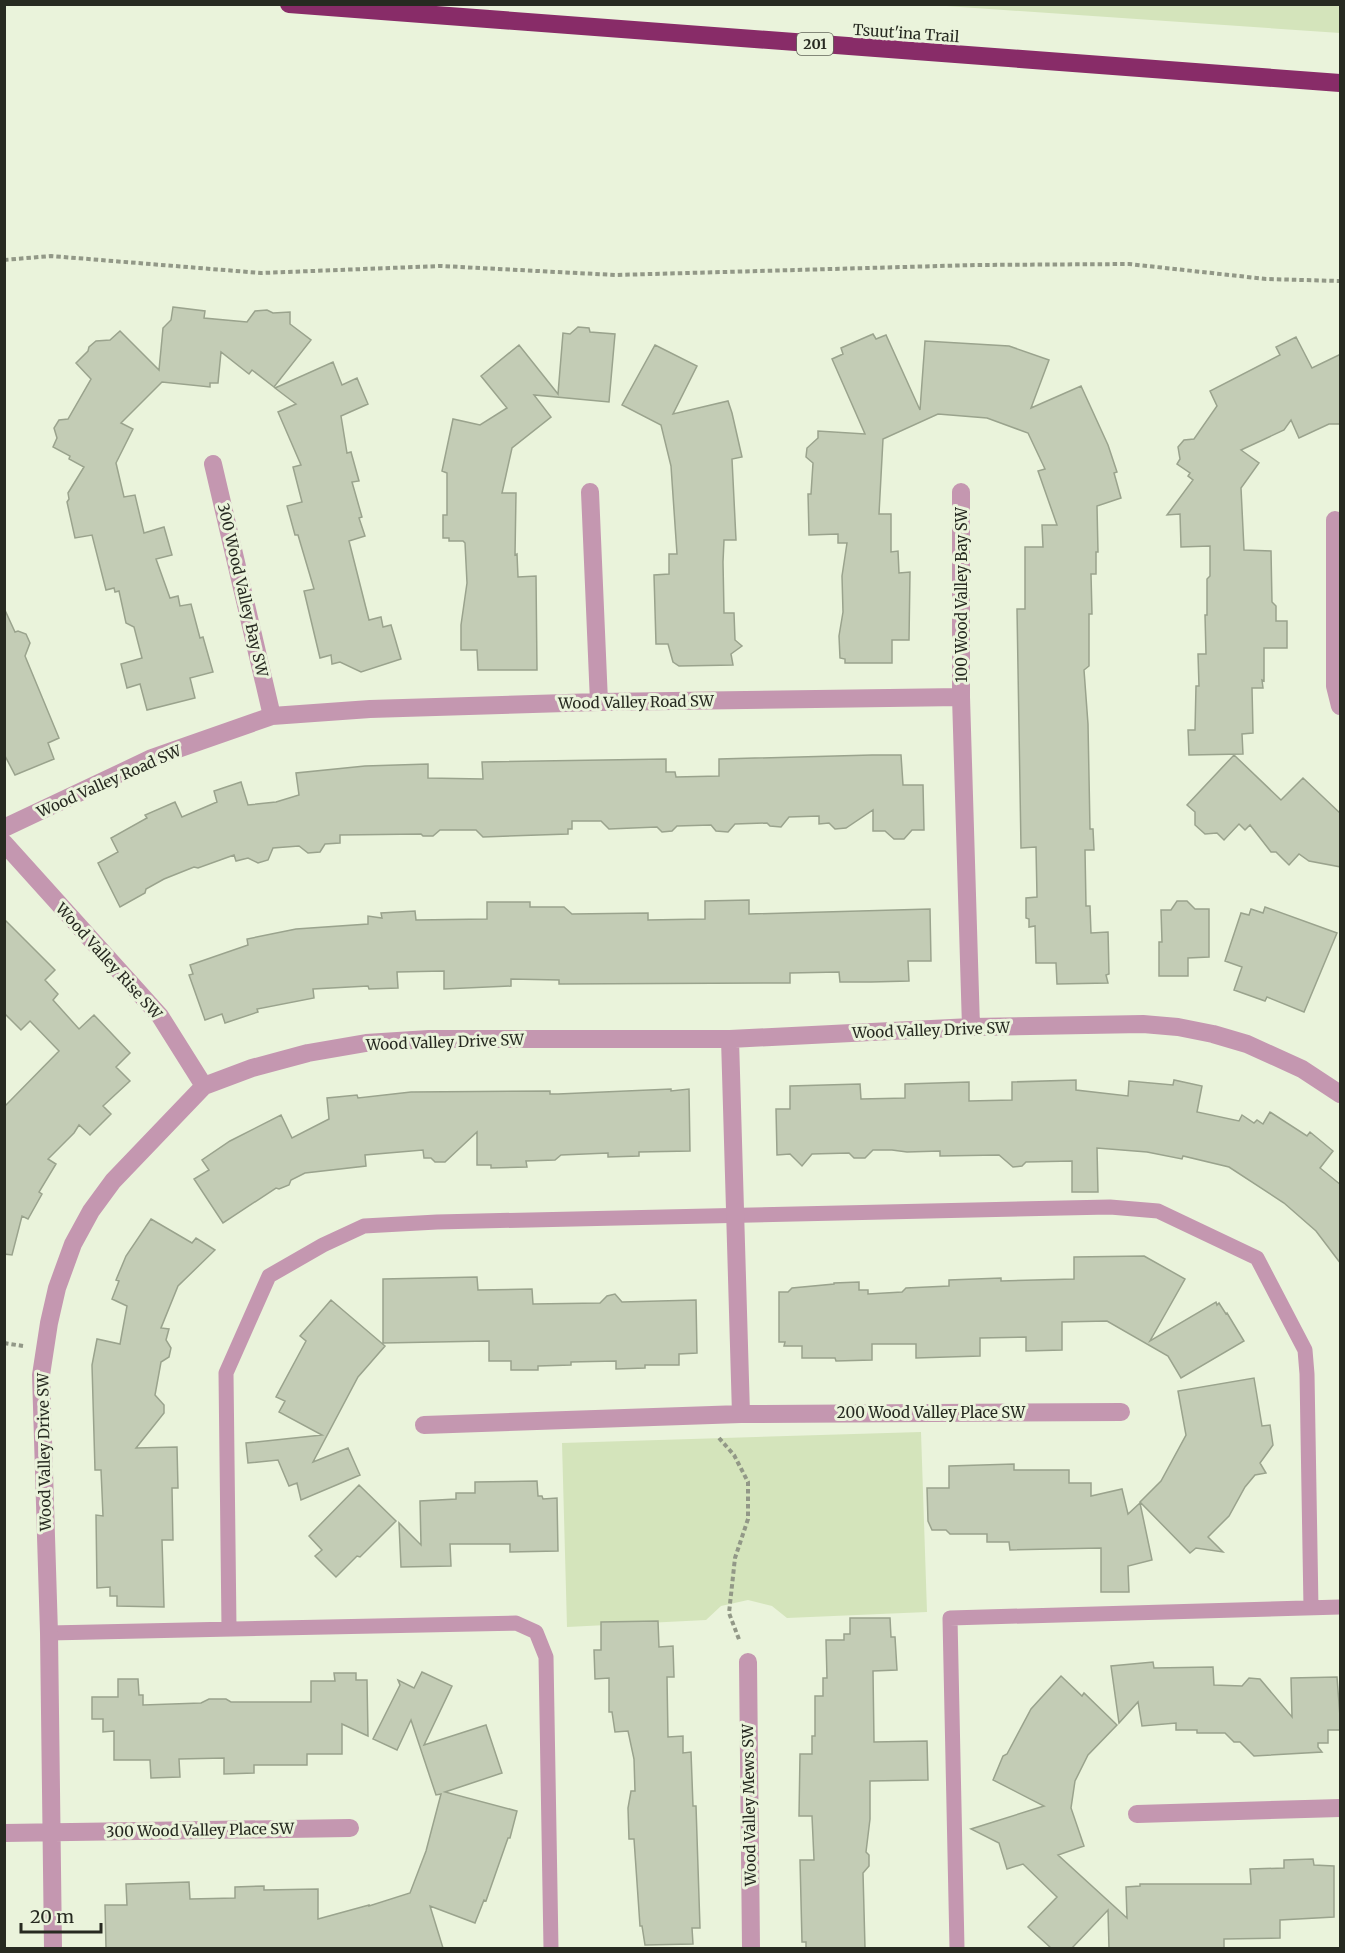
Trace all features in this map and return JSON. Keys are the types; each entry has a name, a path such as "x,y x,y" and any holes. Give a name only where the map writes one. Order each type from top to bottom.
{"highway":[{"name":"Tsuut'ina Trail","path":"290,4 1341,83"}],"street":[{"name":"300 Wood Valley Bay SW","path":"213,464 272,716"},
{"path":"590,492 599,702"},
{"name":"100 Wood Valley Bay SW","path":"961,492 961,697"},
{"path":"1335,520 1335,686 1341,706"},
{"name":"Wood Valley Road SW","path":"4,828 152,758 272,716 370,709 599,702 961,697"},
{"path":"961,697 971,1027"},
{"name":"Wood Valley Rise SW","path":"4,843 160,1016 204,1086"},
{"name":"Wood Valley Drive SW","path":"53,1948 49,1633 41,1375 49,1323 57,1288 73,1244 91,1211 112,1181 204,1086 252,1068 308,1053 366,1043 429,1039 730,1039 971,1027 1120,1024 1178,1027 1213,1034 1266,1052 1302,1069 1341,1094"},
{"path":"730,1039 741,1414"},
{"name":"200 Wood Valley Place SW","path":"424,1425 741,1414 1121,1412"},
{"name":"Wood Valley Mews SW","path":"748,1662 751,1948"},
{"path":"1137,1814 1341,1808"},
{"name":"300 Wood Valley Place SW","path":"51,1833 350,1828"},
{"path":"4,1833 51,1833"}],"lane":[{"path":"229,1628 226,1373 269,1276 323,1245 364,1226 437,1222 1110,1207 1158,1210 1257,1258 1305,1350 1311,1608"},
{"path":"957,1948 950,1618 1341,1607"},
{"path":"49,1633 516,1623 536,1632 546,1657 551,1948"}],"path":[{"path":"4,260 51,256 261,273 441,266 615,275 975,265 1129,264 1266,279 1341,281"},
{"path":"708,1416 720,1439 734,1455 748,1482 748,1519 735,1558 729,1613 748,1662"}],"green space":[{"path":"932,5 1340,5 1340,33"},
{"path":"921,1432 927,1612 787,1618 772,1606 748,1600 721,1606 706,1620 567,1627 562,1443"}],"building":[{"path":"173,307 205,311 204,318 247,322 255,311 290,312 290,324 311,340 274,387 252,370 249,374 221,352 218,383 210,383 210,387 162,382 121,423 133,429 116,463 124,497 135,495 144,533 164,527 172,555 156,559 170,598 178,596 180,606 191,604 200,638 203,637 213,672 190,678 195,698 147,710 140,684 127,688 121,664 142,658 134,627 126,623 119,591 115,592 114,588 106,590 92,535 75,538 67,502 68,493 84,467 53,447 57,438 54,428 59,420 68,419 91,379 76,363 96,341 110,340 120,331 159,370 163,328 171,320"},
{"path":"578,327 589,328 590,332 615,334 609,402 534,395 551,417 512,448 502,493 516,493 515,555 517,554 518,577 536,576 537,670 478,670 477,650 461,650 461,625 467,583 465,543 443,538 443,515 447,515 447,473 442,471 453,419 480,425 507,408 481,376 519,345 558,394 563,333 570,334"},
{"path":"873,334 876,339 886,335 920,410 925,341 1009,346 1049,360 1031,408 1081,386 1108,445 1117,472 1114,473 1121,498 1097,506 1098,552 1096,552 1096,574 1091,574 1092,614 1089,614 1089,666 1084,670 1088,724 1090,829 1093,829 1094,850 1085,850 1086,906 1090,906 1091,933 1108,932 1109,974 1106,975 1108,983 1057,984 1056,963 1036,963 1035,926 1029,927 1029,919 1026,918 1026,898 1037,897 1036,847 1021,848 1017,609 1025,609 1025,547 1043,547 1042,525 1057,525 1038,471 1045,469 1028,433 987,418 938,414 883,439 879,514 891,514 891,552 898,551 899,573 910,572 909,640 892,640 892,663 845,663 845,659 840,658 839,636 843,612 842,576 847,543 838,543 838,534 809,535 808,494 811,494 813,463 806,457 807,448 818,438 818,431 865,434 832,359 843,354 841,348"},
{"path":"1296,337 1312,368 1341,354 1341,424 1329,424 1299,438 1291,420 1284,430 1241,450 1259,463 1241,488 1244,550 1271,551 1272,602 1276,606 1276,621 1287,621 1287,648 1264,648 1263,688 1252,688 1253,733 1242,734 1243,754 1189,755 1188,730 1195,730 1196,686 1199,686 1198,654 1206,654 1205,615 1207,615 1207,579 1210,576 1210,546 1181,547 1180,514 1167,515 1193,480 1188,476 1190,473 1177,464 1180,459 1178,447 1184,440 1194,439 1217,406 1210,391 1280,355 1276,347"},
{"path":"655,345 697,366 673,414 728,401 732,413 742,457 732,459 736,540 724,540 723,562 724,613 734,613 735,640 742,646 731,654 733,665 679,666 673,662 668,644 656,644 654,575 669,574 669,554 677,554 671,466 661,425 622,405"},
{"path":"333,362 342,385 357,378 368,404 341,416 347,453 351,452 359,481 352,482 365,536 349,541 369,620 381,617 383,627 391,625 401,659 361,672 340,662 332,664 331,655 320,658 304,591 314,589 287,506 302,502 293,467 301,465 278,412 296,404 275,388"},
{"path":"4,608 15,632 26,634 30,643 25,656 59,738 48,743 54,759 15,775 4,754"},
{"path":"901,755 903,785 923,785 924,830 912,830 904,839 894,839 885,831 873,831 873,810 846,828 835,829 829,823 819,824 819,816 789,817 781,827 770,826 767,823 735,824 728,832 716,831 711,825 677,826 672,831 662,832 657,827 609,829 601,821 572,821 572,829 568,829 568,834 483,837 476,830 440,830 433,836 421,834 340,835 340,843 325,844 320,852 308,853 299,846 273,848 268,860 258,863 248,858 236,861 234,855 198,868 194,867 164,879 120,907 98,863 118,852 111,838 147,818 145,815 175,802 182,817 217,802 214,791 241,782 248,805 276,802 299,795 296,773 365,766 428,764 428,778 483,779 482,762 666,759 666,772 675,772 676,777 719,776 719,759"},
{"path":"1234,755 1281,800 1303,778 1341,814 1341,867 1309,861 1299,854 1289,865 1276,852 1271,852 1250,825 1245,830 1239,824 1224,840 1217,833 1205,834 1195,825 1195,812 1187,805"},
{"path":"749,900 749,914 930,909 931,961 908,961 909,981 871,982 840,982 839,972 790,973 790,983 559,984 559,980 511,979 511,986 444,989 444,971 397,972 398,988 369,989 368,986 313,989 314,998 257,1009 258,1012 225,1023 222,1014 205,1020 189,975 193,974 190,965 248,945 247,939 296,929 368,924 368,916 382,918 381,913 415,911 416,920 487,919 487,902 530,902 530,907 564,907 572,914 648,913 648,920 705,919 705,901"},
{"path":"1177,901 1187,901 1195,909 1209,909 1209,957 1188,958 1188,976 1159,976 1159,942 1162,942 1161,910 1171,910"},
{"path":"1265,907 1337,933 1304,1012 1267,997 1265,1001 1234,990 1242,967 1225,961 1241,913 1249,915 1251,909 1263,913"},
{"path":"4,919 55,970 45,980 58,994 53,1000 79,1029 94,1015 130,1053 116,1067 130,1081 103,1106 111,1114 90,1135 79,1125 48,1159 56,1164 39,1192 42,1194 28,1219 22,1216 12,1255 4,1254 4,1107 59,1051 30,1021 21,1030 4,1013"},
{"path":"1076,1080 1076,1090 1128,1096 1129,1081 1173,1085 1174,1080 1202,1086 1197,1112 1239,1121 1242,1115 1254,1123 1257,1120 1263,1124 1270,1112 1307,1136 1310,1132 1333,1151 1320,1168 1341,1185 1341,1264 1316,1231 1284,1203 1229,1167 1183,1156 1182,1159 1147,1152 1097,1148 1098,1192 1072,1192 1072,1161 1026,1162 1022,1166 1013,1167 999,1155 940,1156 940,1151 873,1150 865,1158 854,1158 849,1153 812,1154 802,1166 790,1154 777,1155 776,1109 790,1109 790,1086 860,1084 861,1099 905,1098 905,1084 969,1082 969,1101 1012,1100 1012,1082"},
{"path":"671,1089 671,1091 689,1089 690,1151 639,1152 639,1156 608,1157 608,1153 561,1155 555,1160 526,1161 527,1167 491,1168 491,1165 477,1165 477,1132 445,1162 435,1162 431,1158 424,1158 423,1150 365,1155 366,1166 305,1173 291,1180 289,1185 276,1188 223,1223 194,1179 209,1170 202,1160 230,1141 281,1115 292,1138 329,1119 327,1098 357,1095 358,1098 411,1092 550,1091 550,1094 558,1094"},
{"path":"151,1219 192,1243 196,1238 215,1250 178,1286 161,1328 169,1329 166,1340 171,1348 169,1357 161,1362 155,1395 164,1405 164,1413 136,1448 177,1447 178,1488 172,1488 173,1540 162,1540 164,1607 117,1606 117,1596 110,1596 110,1587 97,1588 96,1515 103,1516 101,1470 95,1470 92,1365 97,1339 120,1344 127,1306 112,1299 119,1281 116,1280 126,1256"},
{"path":"1144,1256 1185,1279 1150,1341 1216,1302 1227,1313 1244,1341 1181,1378 1168,1356 1107,1321 1062,1322 1062,1350 1026,1351 1026,1337 980,1338 980,1356 916,1358 916,1344 872,1344 872,1360 836,1361 835,1358 802,1358 802,1346 784,1346 785,1342 779,1342 779,1292 788,1292 792,1288 859,1282 859,1290 868,1290 868,1294 902,1292 906,1288 949,1286 949,1280 1074,1279 1074,1257"},
{"path":"477,1277 478,1290 532,1289 533,1304 600,1303 607,1296 615,1294 622,1302 696,1300 697,1353 679,1354 679,1365 645,1365 645,1368 616,1369 616,1361 571,1362 571,1365 538,1366 538,1370 511,1370 511,1361 489,1361 489,1341 383,1343 383,1279"},
{"path":"331,1300 385,1346 358,1377 313,1462 348,1448 360,1475 301,1500 297,1483 289,1486 278,1460 248,1463 246,1443 322,1435 279,1412 285,1401 276,1397 306,1341 300,1336"},
{"path":"1254,1378 1262,1426 1270,1425 1273,1445 1260,1463 1266,1473 1255,1475 1245,1487 1229,1516 1208,1537 1223,1552 1196,1548 1190,1553 1140,1502 1161,1481 1186,1435 1178,1391"},
{"path":"1014,1464 1014,1470 1069,1470 1069,1483 1091,1483 1091,1496 1122,1489 1128,1514 1140,1503 1152,1560 1128,1566 1129,1592 1101,1592 1101,1548 1010,1550 1009,1542 987,1542 987,1534 950,1534 946,1530 932,1530 928,1521 927,1488 949,1488 949,1466"},
{"path":"537,1481 538,1496 542,1496 543,1499 557,1498 558,1551 510,1552 510,1544 450,1544 451,1566 401,1567 399,1523 421,1545 420,1501 456,1499 456,1493 475,1493 475,1482"},
{"path":"359,1485 396,1521 336,1577 315,1556 322,1550 309,1536"},
{"path":"850,1618 890,1618 891,1637 895,1637 897,1670 873,1671 874,1742 927,1741 928,1780 870,1781 870,1819 866,1852 869,1855 869,1866 863,1873 865,1948 806,1948 806,1942 802,1942 800,1860 814,1860 812,1816 799,1816 800,1754 812,1754 812,1736 815,1736 815,1696 823,1696 823,1678 827,1678 826,1640 844,1640 844,1634 850,1634"},
{"path":"658,1621 659,1647 673,1646 674,1677 667,1677 668,1737 683,1736 683,1753 691,1752 693,1806 696,1806 700,1928 692,1928 693,1944 645,1945 642,1926 640,1926 634,1839 629,1839 628,1808 631,1791 635,1791 634,1759 628,1731 615,1732 612,1712 609,1712 609,1678 595,1679 594,1650 601,1650 601,1622"},
{"path":"1153,1662 1154,1668 1213,1667 1214,1685 1242,1686 1249,1678 1260,1679 1292,1717 1291,1678 1337,1677 1341,1730 1328,1730 1328,1743 1318,1743 1322,1752 1254,1756 1240,1742 1234,1742 1225,1733 1176,1730 1176,1723 1142,1726 1138,1702 1119,1723 1111,1666"},
{"path":"422,1672 452,1686 424,1745 486,1725 502,1773 445,1792 517,1811 510,1838 508,1838 486,1901 484,1900 475,1923 430,1906 443,1948 106,1948 105,1905 127,1905 126,1884 189,1882 190,1899 235,1898 235,1887 264,1886 264,1890 318,1889 318,1919 410,1893 426,1851 441,1794 436,1795 411,1720 397,1750 373,1739 400,1685 398,1680 414,1688"},
{"path":"334,1673 356,1673 356,1680 367,1680 368,1736 342,1724 342,1754 307,1754 307,1765 254,1765 254,1773 224,1774 224,1758 179,1759 180,1777 151,1778 150,1760 114,1760 114,1731 103,1732 103,1719 92,1719 92,1697 118,1697 118,1679 138,1679 139,1695 143,1695 143,1705 201,1703 209,1699 226,1699 231,1702 311,1702 311,1681 335,1681"},
{"path":"1061,1676 1082,1696 1084,1693 1117,1725 1088,1755 1075,1781 1071,1808 1084,1846 1058,1855 1127,1918 1126,1887 1140,1886 1140,1884 1251,1884 1250,1869 1284,1868 1284,1860 1313,1859 1314,1865 1334,1866 1334,1917 1280,1920 1280,1938 1224,1939 1224,1948 1109,1948 1108,1910 1072,1948 1051,1948 1028,1927 1057,1897 1023,1864 1007,1869 999,1843 971,1829 1044,1806 993,1780 1003,1756 1007,1754 1031,1709"}]}
